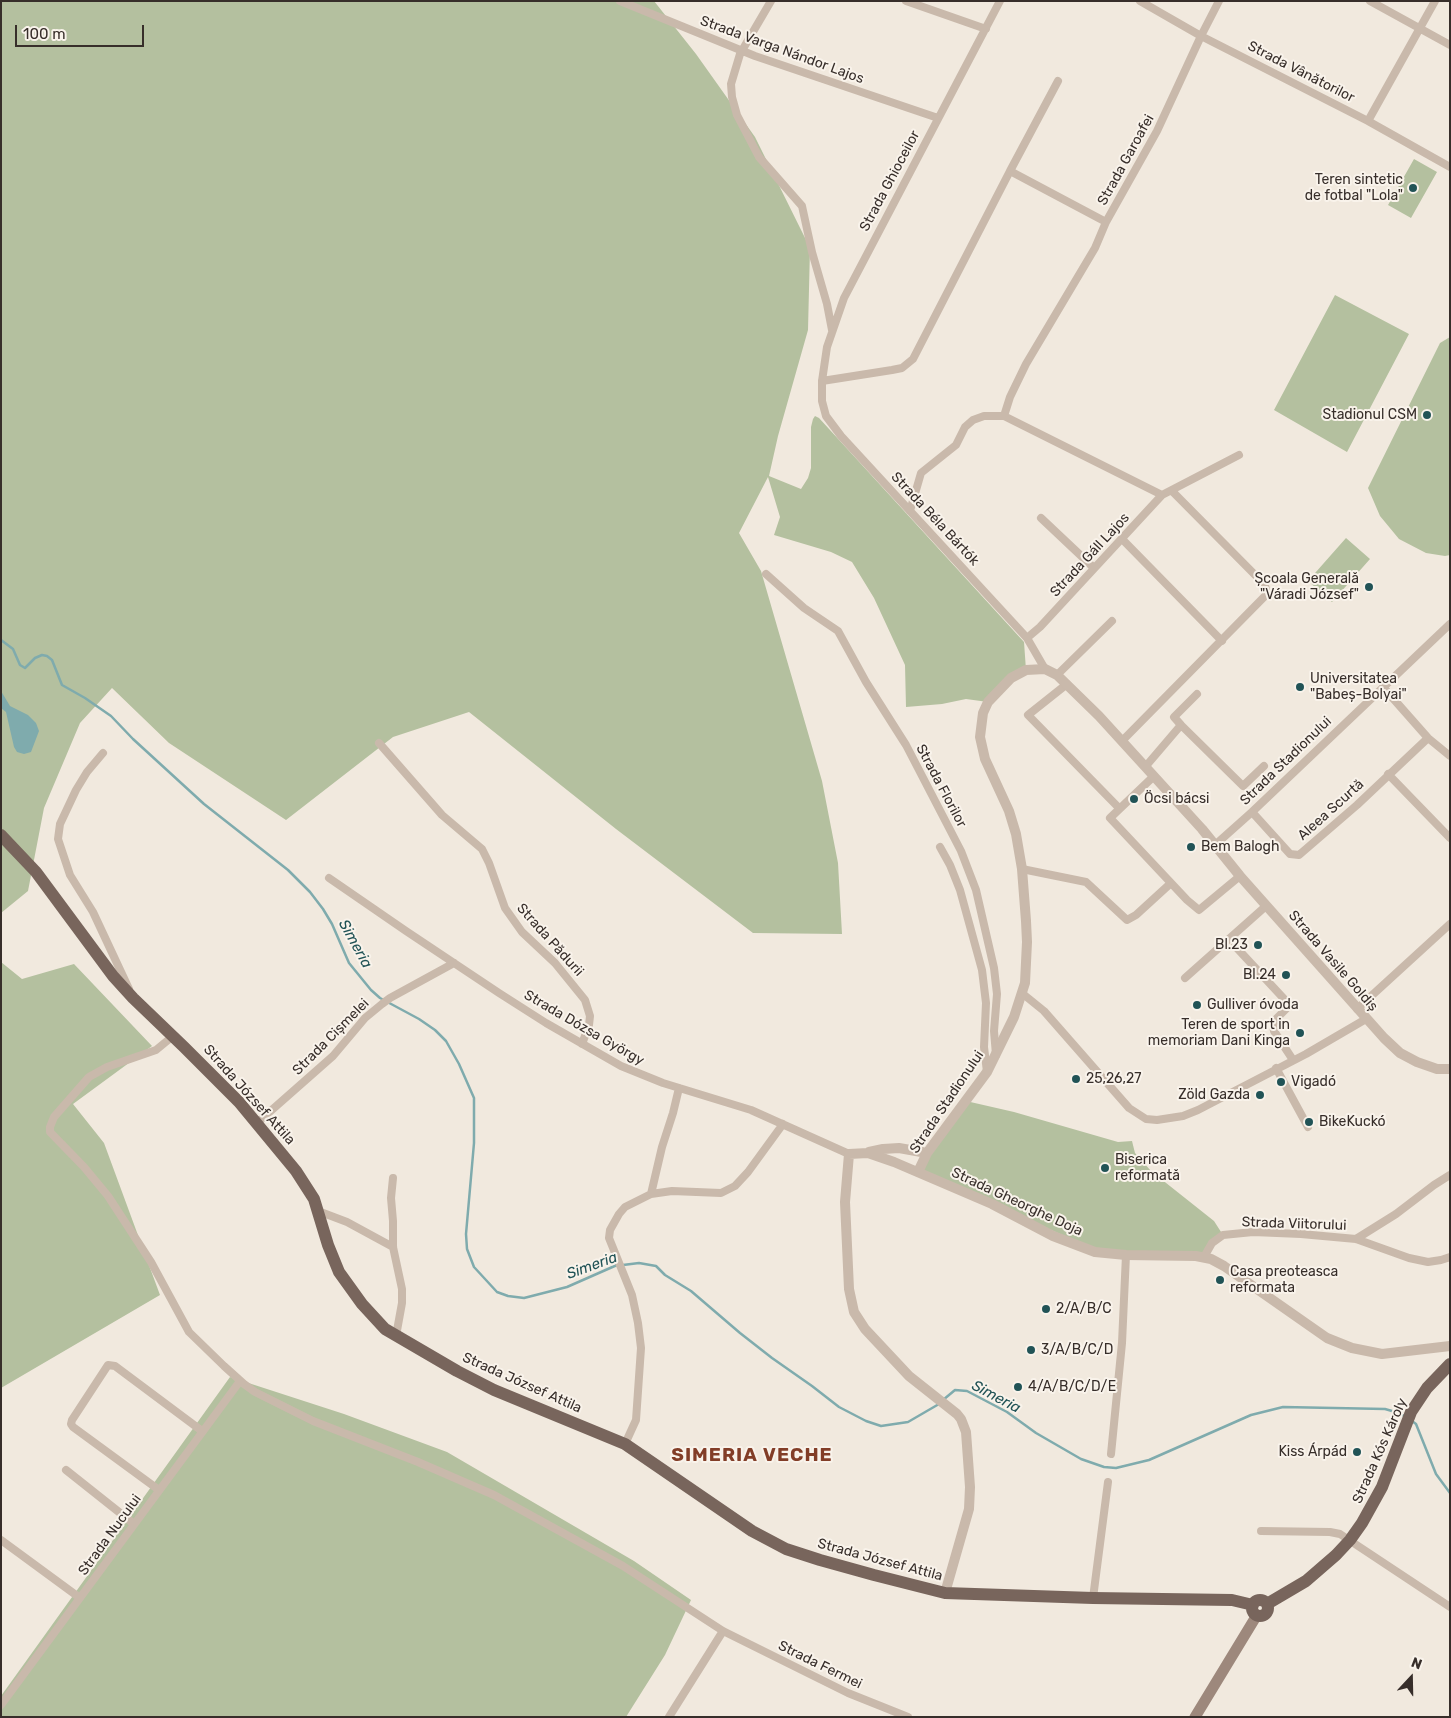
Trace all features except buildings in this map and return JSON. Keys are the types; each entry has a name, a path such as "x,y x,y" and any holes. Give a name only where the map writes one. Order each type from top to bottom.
{"main road":[{"path":"1,835 36,872 103,963 133,998"},
{"name":"Strada József Attila","path":"133,998 220,1082 257,1123 304,1182 318,1211 328,1245 339,1272 374,1318 385,1329 457,1372 494,1390 625,1444 752,1531 777,1544 849,1569 945,1593 1232,1600 1255,1610 1260,1600 1267,1604"},
{"name":"Strada Kós Károly","path":"1267,1604 1306,1581 1350,1540 1375,1502 1411,1412 1431,1383 1450,1364"},
{"path":"1195,1717 1255,1610"}],"street":[{"name":"Strada Varga Nándor Lajos","path":"620,1 742,50 938,118"},
{"path":"771,1 740,54 730,84 732,97 737,116 758,157 802,206 832,331"},
{"path":"906,1 986,29"},
{"name":"Strada Ghioceilor","path":"822,381 832,331 852,280 1000,1"},
{"name":"Strada Vânătorilor","path":"1140,1 1201,36 1368,121 1450,167"},
{"name":"Strada Garoafei","path":"1010,171 1106,222 1157,131 1219,1"},
{"path":"1370,1 1450,45"},
{"path":"1368,121 1435,1"},
{"path":"822,381 902,368 912,359 1058,81"},
{"path":"1004,416 1010,397 1026,364 1095,248 1106,222"},
{"name":"Strada Béla Bártók","path":"822,381 822,401 826,416 841,436 1027,638 1045,669"},
{"path":"910,511 921,473 956,446 965,427 973,420 984,416 1004,416 1162,495"},
{"name":"Strada Gáll Lajos","path":"1027,638 1040,627 1162,495 1239,455"},
{"path":"1122,741 1267,594 1266,585 1172,491"},
{"path":"1041,518 1094,568"},
{"path":"1122,539 1222,641"},
{"name":"Strada Florilor","path":"766,574 804,608 838,631 866,682 906,745 961,851 976,890 994,968 997,994 994,1031 996,1055"},
{"path":"1057,675 1112,621"},
{"name":"Strada Stadionului","path":"1215,844 1252,812 1450,624"},
{"path":"1045,669 1057,675 1067,684 1146,766 1215,844"},
{"name":"Strada Stadionului","path":"918,1172 927,1153 987,1072 1023,994 1027,967 1027,942 1022,869 1012,819 985,760 980,728 983,713 988,702 1006,682 1016,674 1026,670 1045,669"},
{"path":"1067,684 1028,715 1119,808"},
{"path":"1383,687 1428,738 1450,756"},
{"path":"1146,766 1181,725 1174,717 1197,694"},
{"name":"Strada Stadionului","path":"1181,725 1243,786 1264,766"},
{"name":"Aleea Scurtă","path":"1252,812 1290,854 1299,856 1357,805 1428,738"},
{"name":"Strada Pădurii","path":"379,743 442,815 482,849 505,908 522,932 555,964 585,1000 590,1016 589,1025 582,1044"},
{"name":"Strada József Attila","path":"103,753 87,772 76,790 60,824 58,839 70,875 92,912 133,998"},
{"path":"1388,774 1450,838"},
{"path":"1154,776 1110,818 1187,900 1199,910 1240,876"},
{"name":"Strada Vasile Goldiș","path":"1215,844 1266,906 1366,1019 1393,1046 1409,1058 1427,1067 1450,1069"},
{"path":"940,847 960,890 982,970 986,1003 984,1047 987,1072"},
{"path":"1022,869 1086,882 1127,920 1136,915 1171,883"},
{"name":"Strada Dózsa György","path":"330,878 454,963 546,1023 582,1044 637,1073 742,1108 849,1154"},
{"path":"1185,978 1266,906"},
{"path":"1357,1009 1450,924"},
{"path":"1235,946 1286,1001 1288,1006 1273,1025 1274,1031 1293,1060"},
{"name":"Strada Cișmelei","path":"257,1123 333,1056 364,1018 390,998 454,963"},
{"path":"1023,994 1044,1011 1130,1108 1146,1119 1168,1119 1190,1113 1236,1091 1366,1019"},
{"name":"Strada Fermei","path":"173,1036 156,1050 107,1067 89,1077 54,1117 50,1126 50,1132 84,1167 108,1196 151,1262 189,1332 240,1381 255,1392 312,1421 462,1480 518,1507 568,1537 623,1566 722,1631 842,1690 908,1717"},
{"path":"1276,1068 1308,1127"},
{"path":"651,1194 679,1088"},
{"path":"625,1444 636,1420 641,1348 632,1295 609,1238 610,1230 625,1207 651,1194 672,1191 711,1193 728,1190 742,1180 783,1124"},
{"path":"868,1152 899,1148 927,1153"},
{"name":"Strada Gheorghe Doja","path":"849,1154 868,1152 992,1204 1069,1243 1095,1252 1126,1255 1204,1256 1224,1266 1313,1329 1339,1344 1382,1354 1450,1346"},
{"path":"849,1154 845,1202 848,1289 854,1312 865,1329 896,1363 917,1384 949,1407 961,1419 966,1432 970,1493 967,1519 945,1593"},
{"path":"1356,1239 1396,1214 1450,1175"},
{"path":"392,1178 393,1247 402,1290 402,1303 396,1336"},
{"path":"318,1211 348,1222 393,1247"},
{"name":"Strada Viitorului","path":"1204,1256 1212,1243 1223,1235 1253,1232 1356,1239 1428,1262 1450,1257"},
{"path":"1111,1454 1122,1344 1126,1255"},
{"path":"159,1490 71,1424 108,1365 115,1366 202,1431"},
{"name":"Strada Nucului","path":"2,1703 240,1381"},
{"path":"66,1470 134,1524"},
{"path":"1093,1598 1108,1482"},
{"path":"1261,1531 1330,1532 1340,1534 1450,1607"},
{"path":"1,1540 80,1598"},
{"path":"669,1717 722,1631"}],"green space":[{"path":"1,1 654,1 696,54 755,137 810,248 808,330 778,436 769,476 801,489 808,478 811,468 811,427 813,419 815,416 819,418 1024,642 1026,670 988,702 966,699 942,704 906,707 905,665 874,598 852,562 831,552 774,535 780,517 768,477 739,533 761,571 822,781 838,863 842,934 753,933 616,829 469,712 393,737 286,820 169,743 112,688 80,723 44,808 28,891 1,913"},
{"name":"Teren sintetic de fotbal \"Lola\"","path":"1414,159 1437,172 1411,218 1388,205"},
{"path":"1335,295 1409,334 1347,452 1274,410"},
{"name":"Stadionul CSM","path":"1450,337 1450,555 1445,556 1426,553 1399,539 1380,516 1368,488 1440,343"},
{"path":"1346,538 1370,559 1332,602 1308,581"},
{"path":"1,962 22,979 74,964 152,1046 73,1104 104,1143 160,1295 1,1388"},
{"path":"966,1101 1014,1112 1118,1142 1132,1141 1135,1153 1151,1171 1214,1221 1223,1235 1204,1257 1106,1254 918,1172"},
{"path":"230,1377 344,1414 447,1452 634,1561 691,1600 665,1655 626,1717 1,1717 1,1696"}],"water":[{"path":"1,691 10,706 28,715 36,723 39,731 31,752 24,754 17,752 14,747 6,712 1,708"}],"waterway":[{"name":"Simeria","path":"1,640 13,649 20,665 25,668 35,658 42,655 52,660 62,685 111,716 133,739 204,804 288,870 310,892 323,909 332,924 349,963 371,990 380,998 419,1019 435,1030 446,1041 459,1064 474,1098 474,1143 466,1234 467,1249 474,1267 497,1292 508,1296 524,1298 567,1287 617,1265"},
{"name":"Simeria","path":"623,1265 639,1263 656,1266 665,1275 691,1291 772,1358 839,1407 866,1421 881,1426 908,1422 939,1404"},
{"name":"Simeria","path":"943,1400 955,1390 967,1391 1007,1412 1036,1433 1081,1459 1104,1467 1116,1468 1149,1460 1251,1415 1283,1407 1385,1409 1406,1417"},
{"name":"Simeria","path":"1412,1421 1416,1424 1436,1474 1450,1493"}],"place":[{"name":"Teren sintetic de fotbal \"Lola\"","path":"1413,188"},
{"name":"Stadionul CSM","path":"1427,415"},
{"name":"Școala Generală \"Váradi József\"","path":"1369,587"},
{"name":"Universitatea \"Babeș-Bolyai\"","path":"1300,687"},
{"name":"Öcsi bácsi","path":"1134,799"},
{"name":"Bem Balogh","path":"1191,847"},
{"name":"Bl.23","path":"1258,945"},
{"name":"Bl.24","path":"1286,975"},
{"name":"Gulliver óvoda","path":"1197,1005"},
{"name":"Teren de sport in memoriam Dani Kinga","path":"1300,1033"},
{"name":"25,26,27","path":"1076,1079"},
{"name":"Vigadó","path":"1281,1082"},
{"name":"Zöld Gazda","path":"1260,1095"},
{"name":"BikeKuckó","path":"1309,1122"},
{"name":"Biserica reformată","path":"1105,1168"},
{"name":"Casa preoteasca reformata","path":"1220,1280"},
{"name":"2/A/B/C","path":"1046,1309"},
{"name":"3/A/B/C/D","path":"1031,1350"},
{"name":"4/A/B/C/D/E","path":"1018,1387"},
{"name":"Kiss Árpád","path":"1357,1452"}],"district":[{"name":"SIMERIA VECHE","path":"752,1456"}]}
